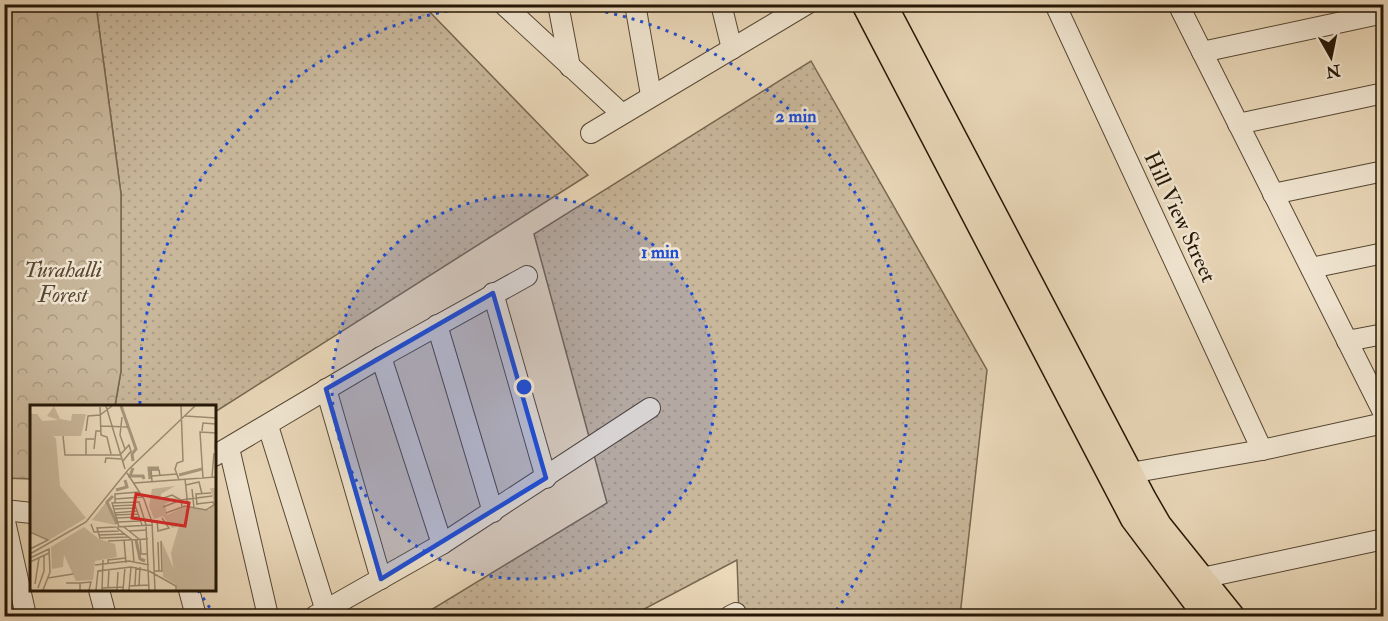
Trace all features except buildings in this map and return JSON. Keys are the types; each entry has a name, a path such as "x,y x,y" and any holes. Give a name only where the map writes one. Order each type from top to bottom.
{"main road":[{"path":"864,4 1121,477 1232,616"},
{"path":"884,4 1121,477 1138,527 1206,616"}],"street":[{"path":"503,4 622,114"},
{"path":"558,4 570,67"},
{"path":"634,4 651,95"},
{"path":"721,4 732,49"},
{"path":"591,133 651,95 807,4"},
{"name":"Hill View Street","path":"1055,4 1262,450"},
{"path":"1178,4 1383,414"},
{"path":"1202,52 1383,14"},
{"path":"1238,124 1383,93"},
{"path":"1274,194 1383,171"},
{"path":"1311,268 1383,253"},
{"path":"268,616 222,452 436,325 527,276"},
{"path":"493,293 546,478"},
{"path":"436,325 493,512"},
{"path":"1347,341 1383,334"},
{"path":"381,357 442,544"},
{"path":"326,389 381,579"},
{"path":"268,426 321,614 442,544 650,408"},
{"path":"1121,477 1262,450 1383,423"},
{"path":"4,510 30,513"},
{"path":"4,517 26,616"},
{"path":"1202,578 1383,539"},
{"path":"99,591 106,616"},
{"path":"189,591 196,616"}],"highlighted area":[{"path":"493,293 546,478 381,579 326,389"}],"green space":[{"name":"Turahalli Forest","path":"4,5 96,5 121,194 121,371 115,405 30,405 30,479 5,478"},
{"path":"96,5 423,5 588,175 216,411 216,405 115,405 121,371 121,194"},
{"path":"811,61 987,370 960,616 739,616 737,560 631,616 421,616 607,503 534,234"}]}
